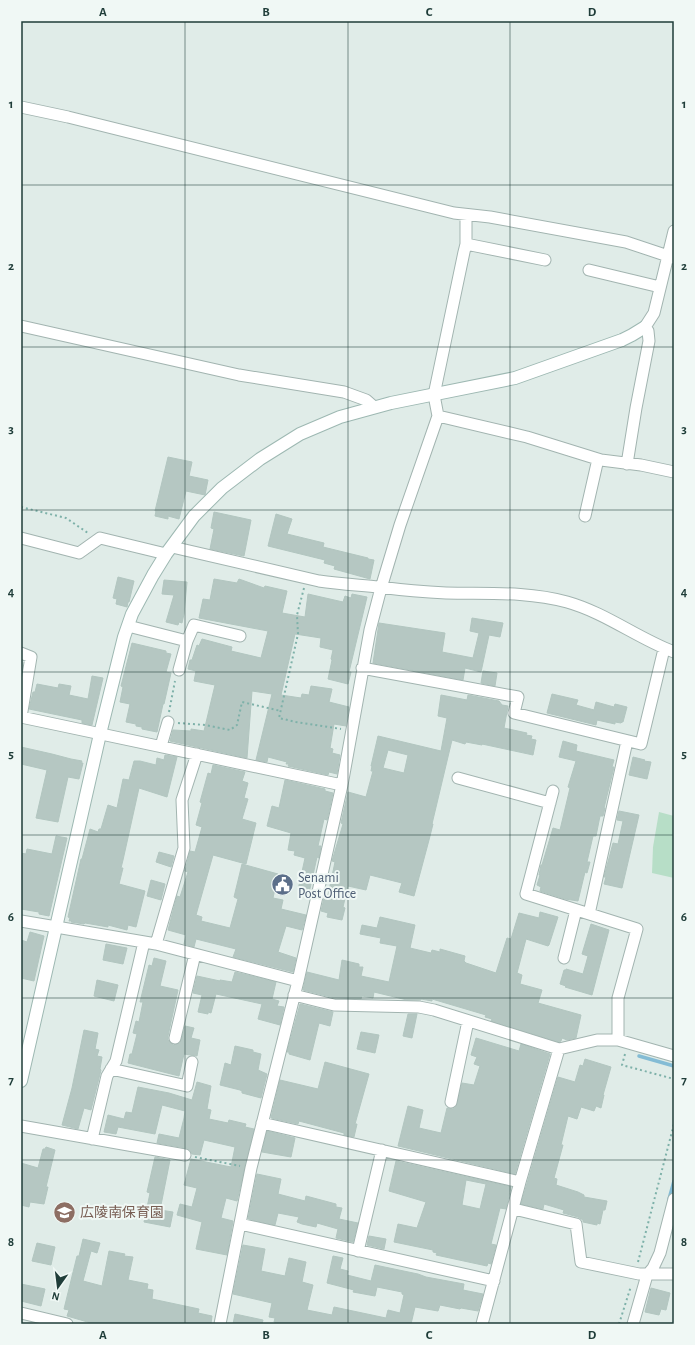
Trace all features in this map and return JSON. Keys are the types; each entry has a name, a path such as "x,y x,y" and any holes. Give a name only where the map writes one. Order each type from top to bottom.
{"street":[{"path":"21,107 450,212 466,215 490,216 626,242 671,257"},
{"path":"220,1324 251,1168 298,981 342,785 370,630 400,525 438,416 434,395 466,244 466,215"},
{"path":"21,1081 26,1038 56,926 120,651 128,626 147,586 169,550 194,516 207,502 241,472 260,459 300,434 340,417 374,407 490,384 537,371 632,336 645,327 654,313 660,287 671,257 674,232"},
{"path":"466,244 544,260"},
{"path":"589,270 660,287"},
{"path":"21,326 239,375 344,392 366,400 374,407"},
{"path":"627,464 649,341 648,331 645,327"},
{"path":"438,416 527,437 598,459 674,472"},
{"path":"585,516 598,459"},
{"path":"21,538 79,553 100,538 169,550 339,584 424,592 522,594 551,599 585,608 605,616 669,650 656,680 641,744 514,713 518,697 362,668"},
{"path":"179,670 187,641 194,625 240,636"},
{"path":"128,626 187,641"},
{"path":"21,653 31,657 21,717 342,785"},
{"path":"161,746 168,722"},
{"path":"589,914 627,741"},
{"path":"156,944 184,848 182,800 197,754"},
{"path":"458,778 550,803"},
{"path":"553,791 526,894 637,929 618,998 623,1042"},
{"path":"564,958 576,910"},
{"path":"21,921 156,944 298,981"},
{"path":"92,1139 107,1076 116,1061 144,942"},
{"path":"176,1038 195,954"},
{"path":"294,995 334,1005 419,1007 434,1010 559,1049 597,1040 623,1042 674,1056"},
{"path":"451,1102 468,1021"},
{"path":"482,1324 520,1182 559,1049"},
{"path":"111,1069 187,1086 192,1062"},
{"path":"262,1123 520,1182"},
{"path":"21,1126 185,1155"},
{"path":"358,1251 382,1150"},
{"path":"633,1324 647,1275 657,1261 674,1199"},
{"path":"514,1209 576,1224 581,1262 635,1274 674,1274"},
{"path":"240,1224 494,1281"},
{"path":"24,1317 67,1324"}],"path":[{"path":"21,507 66,518 92,535 100,538"},
{"path":"306,578 297,615 298,634 279,718 352,731"},
{"path":"179,670 171,698 168,722 205,725 230,730 237,725 242,702 281,711"},
{"path":"623,1042 622,1065 674,1079"},
{"path":"619,1324 635,1274 674,1124"},
{"path":"185,1155 251,1168"}],"green space":[{"path":"659,812 674,816 674,878 652,873 653,847"}],"building":[{"path":"168,457 192,462 189,476 208,480 205,495 186,491 179,519 168,516 168,519 155,516"},
{"path":"214,512 251,520 244,556 210,549 214,529 211,528"},
{"path":"276,514 292,519 287,534 324,543 323,547 374,560 370,579 334,569 335,566 324,563 325,560 268,546"},
{"path":"118,577 134,581 127,607 116,604 117,599 113,598"},
{"path":"214,579 237,583 239,579 264,588 265,586 287,591 282,613 305,617 308,594 343,602 345,596 351,598 352,594 367,597 349,672 351,672 348,684 328,679 333,650 320,647 321,638 295,634 281,695 301,698 302,694 309,695 311,686 332,689 329,702 349,707 346,726 334,724 330,748 333,749 332,753 340,755 337,774 329,772 328,775 288,766 289,764 286,764 287,762 268,757 267,762 256,760 272,694 252,691 247,758 170,741 173,730 191,731 191,729 204,731 215,685 194,681 196,671 188,669 190,660 192,660 197,645 199,646 202,639 232,647 231,651 261,658 268,631 199,618 203,599 210,600"},
{"path":"164,580 187,582 184,614 182,623 179,622 178,625 166,622 174,595 162,594"},
{"path":"472,618 503,623 500,637 489,635 481,672 465,668 463,680 373,663 379,623 445,633 442,652 473,658 479,633 470,631"},
{"path":"132,643 166,651 166,653 171,654 166,672 171,673 157,732 142,729 142,727 136,726 136,724 126,722 130,704 120,702 123,687 121,686"},
{"path":"483,671 497,673 495,686 481,683"},
{"path":"92,676 103,678 92,725 82,723 82,720 29,709 33,692 35,692 37,684 58,688 59,684 71,686 69,695 88,699"},
{"path":"552,694 578,700 576,705 594,710 596,702 614,707 615,704 627,707 623,722 615,722 615,724 597,720 596,725 547,713"},
{"path":"441,695 467,700 468,695 499,701 502,705 508,706 504,728 527,733 526,735 532,736 531,739 536,740 533,755 482,744 466,742 465,744 452,740 433,824 414,896 399,892 402,883 370,875 366,890 348,886 343,907 345,908 342,920 327,917 328,913 321,911 325,894 328,895 335,862 332,861 343,824 341,823 348,792 366,797 373,771 371,771 371,766 378,736 441,751 447,718 438,716","holes":["388,750 408,755 404,773 383,768"]},
{"path":"563,741 577,745 576,751 614,760 612,767 614,767 603,816 600,816 596,836 593,836 587,862 590,862 587,873 585,872 578,901 565,899 540,891 541,887 537,885 541,865 553,828 560,830 570,788 568,787 576,761 559,757"},
{"path":"21,747 82,761 81,763 83,763 79,779 68,777 58,822 36,818 47,770 21,764"},
{"path":"165,755 177,757 167,797 139,788 121,868 123,868 119,884 145,891 136,927 128,925 127,930 108,925 108,927 69,921 70,918 68,917 81,859 90,829 98,832 99,829 101,829 108,805 117,808 123,779 129,780 134,761 156,765 157,758 164,760"},
{"path":"633,757 651,762 647,779 629,775"},
{"path":"213,765 245,772 242,781 248,783 244,798 248,799 242,819 256,823 246,864 213,855 196,915 202,917 201,921 230,928 238,899 234,897 242,864 278,874 273,898 283,900 281,909 306,915 302,930 286,926 278,952 296,958 293,972 233,957 236,949 196,939 194,947 184,944 186,935 168,930 177,896 180,897 188,872 185,871 190,851 195,852 202,827 196,825 202,803 200,802 208,773 211,774"},
{"path":"285,780 325,789 325,791 333,793 327,820 324,819 318,846 321,846 319,858 317,857 309,893 298,890 305,858 294,855 295,851 288,850 291,833 267,826 272,806 279,808"},
{"path":"619,811 639,815 622,888 604,884 606,877 604,877 613,843 618,844 623,821 617,820"},
{"path":"56,836 67,838 49,916 39,914 39,912 21,909 21,853 26,854 27,849 52,854"},
{"path":"159,852 174,856 171,867 156,862"},
{"path":"151,880 165,884 161,900 147,896"},
{"path":"540,912 558,917 548,946 526,939 517,973 522,975 520,984 542,990 538,1003 581,1015 576,1038 567,1040 562,1038 559,1042 491,1021 492,1019 485,1017 486,1015 432,999 432,1001 421,999 407,1000 374,992 373,998 362,996 361,999 335,998 303,990 307,972 339,980 342,960 359,964 359,967 363,967 361,976 389,982 397,946 380,943 381,938 360,934 362,925 377,928 380,917 415,925 410,948 431,953 432,950 440,952 440,949 465,956 464,961 466,963 496,973 507,938 511,939 519,913 539,918"},
{"path":"591,924 609,930 592,995 565,987 566,986 560,984 564,970 566,969 583,974 588,956 582,954"},
{"path":"30,932 44,936 34,981 21,978 21,940 27,942"},
{"path":"106,944 127,948 123,964 103,960"},
{"path":"154,958 166,961 160,986 178,990 168,1040 173,1045 180,1043 185,1026 194,1028 191,1038 200,1040 197,1056 184,1054 179,1076 128,1063 137,1034 133,1033 136,1021 139,1022 143,1002 140,1002 149,965 152,966"},
{"path":"235,972 276,982 272,999 279,1001 277,1006 284,1007 280,1025 258,1019 262,1004 216,994 211,1013 208,1012 208,1014 198,1012 202,995 193,993 197,976 232,982"},
{"path":"97,980 118,985 114,1001 94,996"},
{"path":"300,1004 333,1012 330,1026 319,1023 310,1060 289,1054 289,1052 287,1052"},
{"path":"408,1014 417,1014 412,1038 403,1036"},
{"path":"84,1030 98,1033 95,1049 99,1050 97,1056 102,1057 101,1070 91,1110 84,1108 78,1129 62,1125 72,1088"},
{"path":"361,1032 379,1035 375,1053 357,1049"},
{"path":"476,1038 519,1051 521,1044 550,1054 515,1174 398,1146 408,1106 423,1110 419,1128 441,1133 447,1108 453,1109 456,1107 462,1083 474,1085 480,1066 474,1064 477,1057 471,1055"},
{"path":"235,1046 253,1050 253,1052 261,1054 258,1070 267,1074 261,1098 242,1093 240,1090 220,1085 225,1063 231,1065"},
{"path":"585,1059 611,1067 601,1108 596,1106 594,1111 581,1107 577,1119 568,1116 561,1145 563,1145 554,1178 557,1179 556,1185 578,1192 584,1195 584,1197 607,1201 605,1210 603,1210 600,1224 597,1223 597,1225 583,1222 583,1220 578,1217 563,1213 564,1210 544,1204 543,1209 521,1204 558,1077 575,1082 580,1065 583,1066"},
{"path":"325,1062 369,1074 355,1124 357,1124 354,1137 299,1121 298,1124 271,1118 280,1080 318,1089"},
{"path":"197,1082 211,1086 207,1109 211,1110 209,1119 228,1123 229,1120 246,1124 245,1127 254,1129 237,1201 226,1198 221,1218 233,1221 227,1255 196,1249 202,1222 177,1215 180,1204 192,1207 197,1188 184,1185 191,1159 231,1167 235,1147 204,1140 200,1155 192,1154 190,1150 186,1148 157,1143 159,1134 179,1138 185,1111 162,1105 155,1134 118,1127 116,1134 104,1132 108,1115 124,1119 126,1112 132,1113 138,1087 169,1093 192,1100"},
{"path":"267,1131 295,1138 291,1157 262,1152"},
{"path":"46,1147 55,1150 46,1187 48,1187 44,1204 30,1202 29,1207 21,1205 21,1163 38,1168 43,1149"},
{"path":"155,1157 170,1160 160,1210 173,1212 170,1227 144,1222 150,1193 147,1192"},
{"path":"396,1161 511,1187 506,1209 500,1208 491,1244 496,1245 491,1264 488,1263 487,1266 436,1255 437,1253 433,1252 433,1250 394,1242 398,1224 417,1228 426,1202 389,1191","holes":["466,1180 486,1184 480,1209 462,1205"]},
{"path":"257,1174 281,1179 278,1194 305,1201 306,1196 336,1204 336,1207 342,1208 339,1219 358,1223 353,1242 336,1238 338,1229 317,1223 316,1227 302,1224 297,1222 299,1217 278,1213 275,1225 248,1219"},
{"path":"369,1236 386,1239 384,1249 367,1245"},
{"path":"83,1239 100,1243 97,1253 91,1251 83,1281 102,1286 109,1251 125,1254 124,1256 133,1257 128,1280 148,1284 147,1289 153,1290 152,1299 199,1309 198,1313 212,1316 211,1324 190,1324 177,1322 177,1324 91,1324 67,1316 69,1310 64,1309 77,1256 79,1256"},
{"path":"37,1243 55,1247 51,1265 32,1261"},
{"path":"243,1245 265,1249 261,1271 285,1276 289,1258 306,1262 302,1282 313,1285 307,1310 332,1315 334,1307 386,1318 388,1310 400,1313 404,1295 402,1292 377,1287 375,1296 353,1292 354,1290 327,1283 333,1256 343,1258 340,1269 348,1271 347,1275 371,1281 375,1265 464,1284 463,1290 483,1294 478,1311 440,1305 438,1311 415,1307 411,1324 282,1324 274,1322 275,1318 269,1317 272,1303 233,1294"},
{"path":"21,1284 45,1289 41,1306 21,1301"},
{"path":"651,1288 670,1293 666,1310 661,1309 659,1315 645,1312"},
{"path":"235,1314 263,1320 262,1324 233,1324"}],"waterway":[{"path":"639,1056 674,1066"},
{"path":"669,1199 674,1181"}],"place":[{"name":"Senami Post Office","path":"283,885"},
{"name":"広陵南保育園","path":"64,1212"}]}
